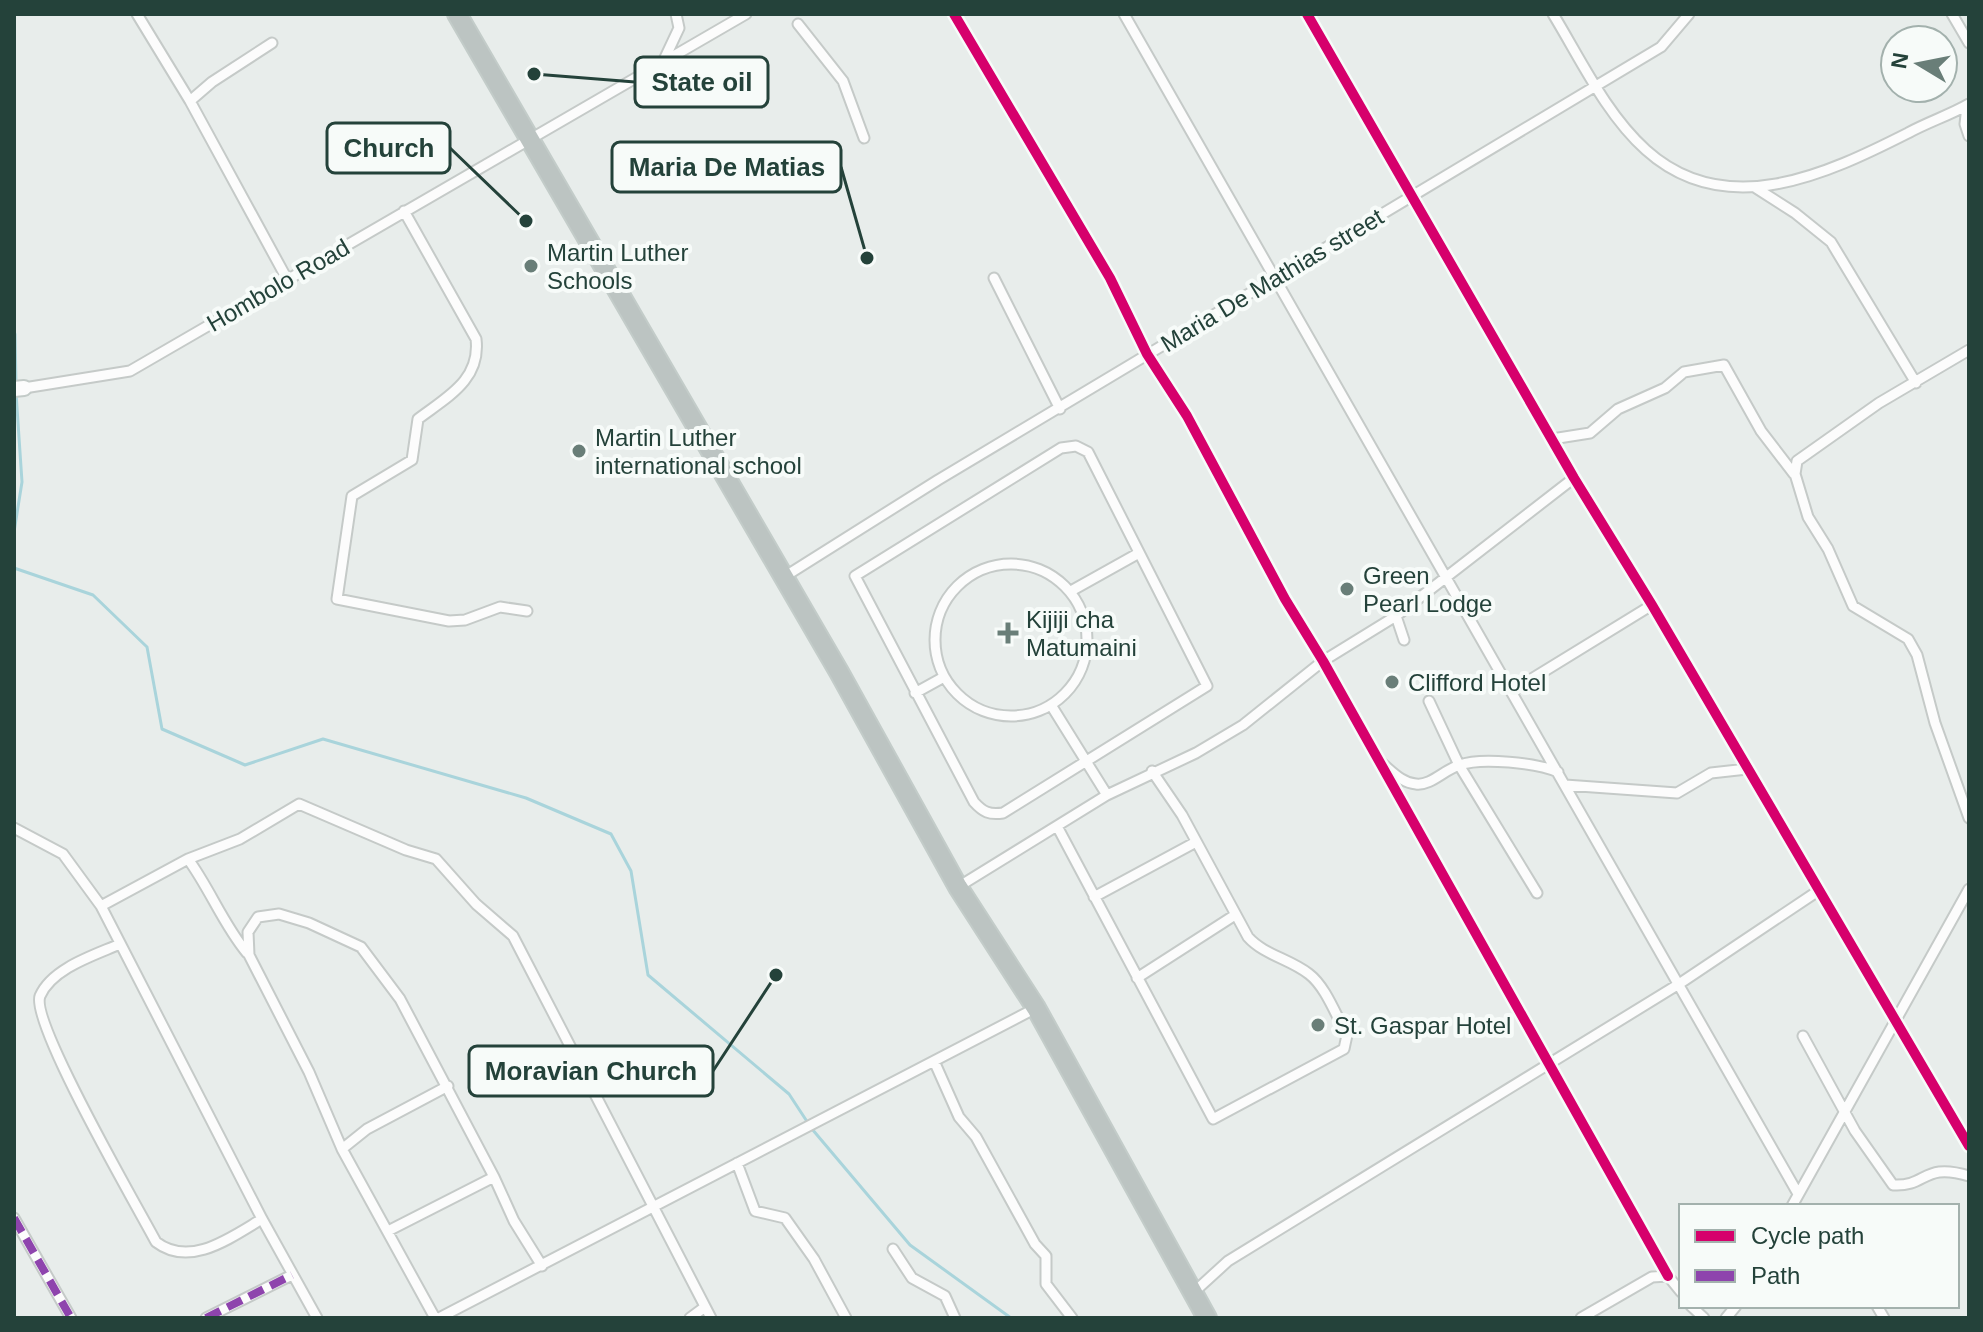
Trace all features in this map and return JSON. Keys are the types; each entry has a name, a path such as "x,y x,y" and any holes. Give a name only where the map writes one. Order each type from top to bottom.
{"highway":[{"path":"457,14 784,577 958,887 1036,1008 1207,1318"}],"street":[{"path":"137,14 190,101 287,279"},
{"path":"663,62 679,28 676,14"},
{"name":"Hombolo Road","path":"19,389 130,371 746,14"},
{"path":"954,14 1110,278 1147,354 1187,416 1285,599 1323,661 1668,1276 1679,1290"},
{"path":"1124,14 1447,573 1797,1192"},
{"path":"1307,14 1574,478 1652,605 1969,1146"},
{"path":"1553,14 1612,111 1644,149 1668,168 1726,188 1756,188 1837,167 1968,105"},
{"name":"Maria De Mathias street","path":"784,577 1147,354 1661,47 1689,14"},
{"path":"1952,14 1969,43"},
{"path":"798,24 843,81 864,138"},
{"path":"190,101 212,82 272,43"},
{"path":"1968,105 1965,124 1969,136"},
{"path":"1756,188 1795,213 1831,242 1916,383"},
{"path":"404,211 476,339 478,354 466,383 418,419 412,460 352,496 337,599 449,621 465,620 500,607 527,611"},
{"path":"994,278 1060,409"},
{"path":"1969,350 1803,455 1795,465 1808,517 1828,549 1853,606 1908,639 1917,655 1935,723 1969,818"},
{"path":"1552,439 1590,433 1618,409 1665,388 1684,372 1724,365 1761,431 1795,474"},
{"path":"1076,446 1088,452 1207,686 1003,813 983,812 915,693 855,576 950,514 1061,448 1076,446"},
{"path":"958,887 1107,795 1152,771 1196,753 1243,725 1323,661 1396,616 1447,573 1574,478"},
{"path":"1071,591 1139,553"},
{"path":"1017,563 1037,567 1071,591 1083,614 1088,639 1086,652 1071,688 1051,705 1018,717 983,712 954,692 944,677 936,648 938,617 960,582 997,564 1017,563"},
{"path":"1512,691 1652,605"},
{"path":"1396,616 1404,640"},
{"path":"915,693 944,677"},
{"path":"1429,701 1459,765 1537,893"},
{"path":"1051,705 1107,795"},
{"path":"1376,759 1403,780 1417,785 1427,783 1459,765 1495,762 1558,772"},
{"path":"1565,785 1677,793 1711,773 1747,769"},
{"path":"1058,828 1213,1119 1344,1049 1347,1035 1313,977 1252,942 1152,771"},
{"path":"101,906 188,859 240,839 299,804 436,859 476,904 513,936 711,1318"},
{"path":"14,828 63,854 101,906 262,1219 317,1318"},
{"path":"1094,897 1196,842"},
{"path":"188,859 205,881 231,933 249,955 309,1072 342,1149 437,1318 1036,1008"},
{"path":"1794,1204 1797,1192 1893,1021 1965,905 1969,889"},
{"path":"1193,1293 1228,1261 1550,1065 1818,891"},
{"path":"249,955 250,925 265,913 309,923 361,947 400,999 448,1086 514,1221 542,1266"},
{"path":"1137,978 1235,915"},
{"path":"120,944 78,963 51,981 40,995 40,1015 57,1055 156,1242 168,1252 191,1252 230,1238 262,1219"},
{"path":"1803,1036 1843,1112 1893,1185 1905,1185 1939,1169 1969,1176"},
{"path":"934,1061 959,1117 976,1137 1035,1244 1046,1256 1046,1284 1072,1318"},
{"path":"342,1149 367,1129 448,1086"},
{"path":"737,1163 755,1211 785,1218 814,1259 846,1318"},
{"path":"388,1231 494,1177"},
{"path":"14,1218 71,1318"},
{"path":"893,1249 912,1278 945,1296 955,1318"},
{"path":"206,1318 292,1275"},
{"path":"1581,1318 1652,1277 1668,1276"},
{"path":"690,1318 705,1307"}],"waterway":[{"path":"15,334 16,385"},
{"path":"14,532 22,482 16,393"},
{"path":"14,568 93,595 147,647 162,729 245,765 323,739 526,798 611,834 631,871 648,975 789,1094 808,1123"},
{"path":"812,1129 910,1245 1011,1318"}],"marked path":[{"path":"14,1218 71,1318"},
{"path":"206,1318 292,1275"}],"cycle path":[{"path":"954,14 1110,278 1147,354 1187,416 1285,599 1323,661 1668,1276"},
{"path":"1307,14 1574,478 1652,605 1969,1146"}],"place":[{"name":"State oil","path":"534,74"},
{"name":"Church","path":"526,221"},
{"name":"Maria De Matias","path":"867,258"},
{"name":"Martin Luther Schools","path":"531,266"},
{"name":"Martin Luther international school","path":"579,451"},
{"name":"Green Pearl Lodge","path":"1347,589"},
{"name":"Kijiji cha Matumaini","path":"1008,633"},
{"name":"Clifford Hotel","path":"1392,682"},
{"name":"Moravian Church","path":"776,975"},
{"name":"St. Gaspar Hotel","path":"1318,1025"}]}
